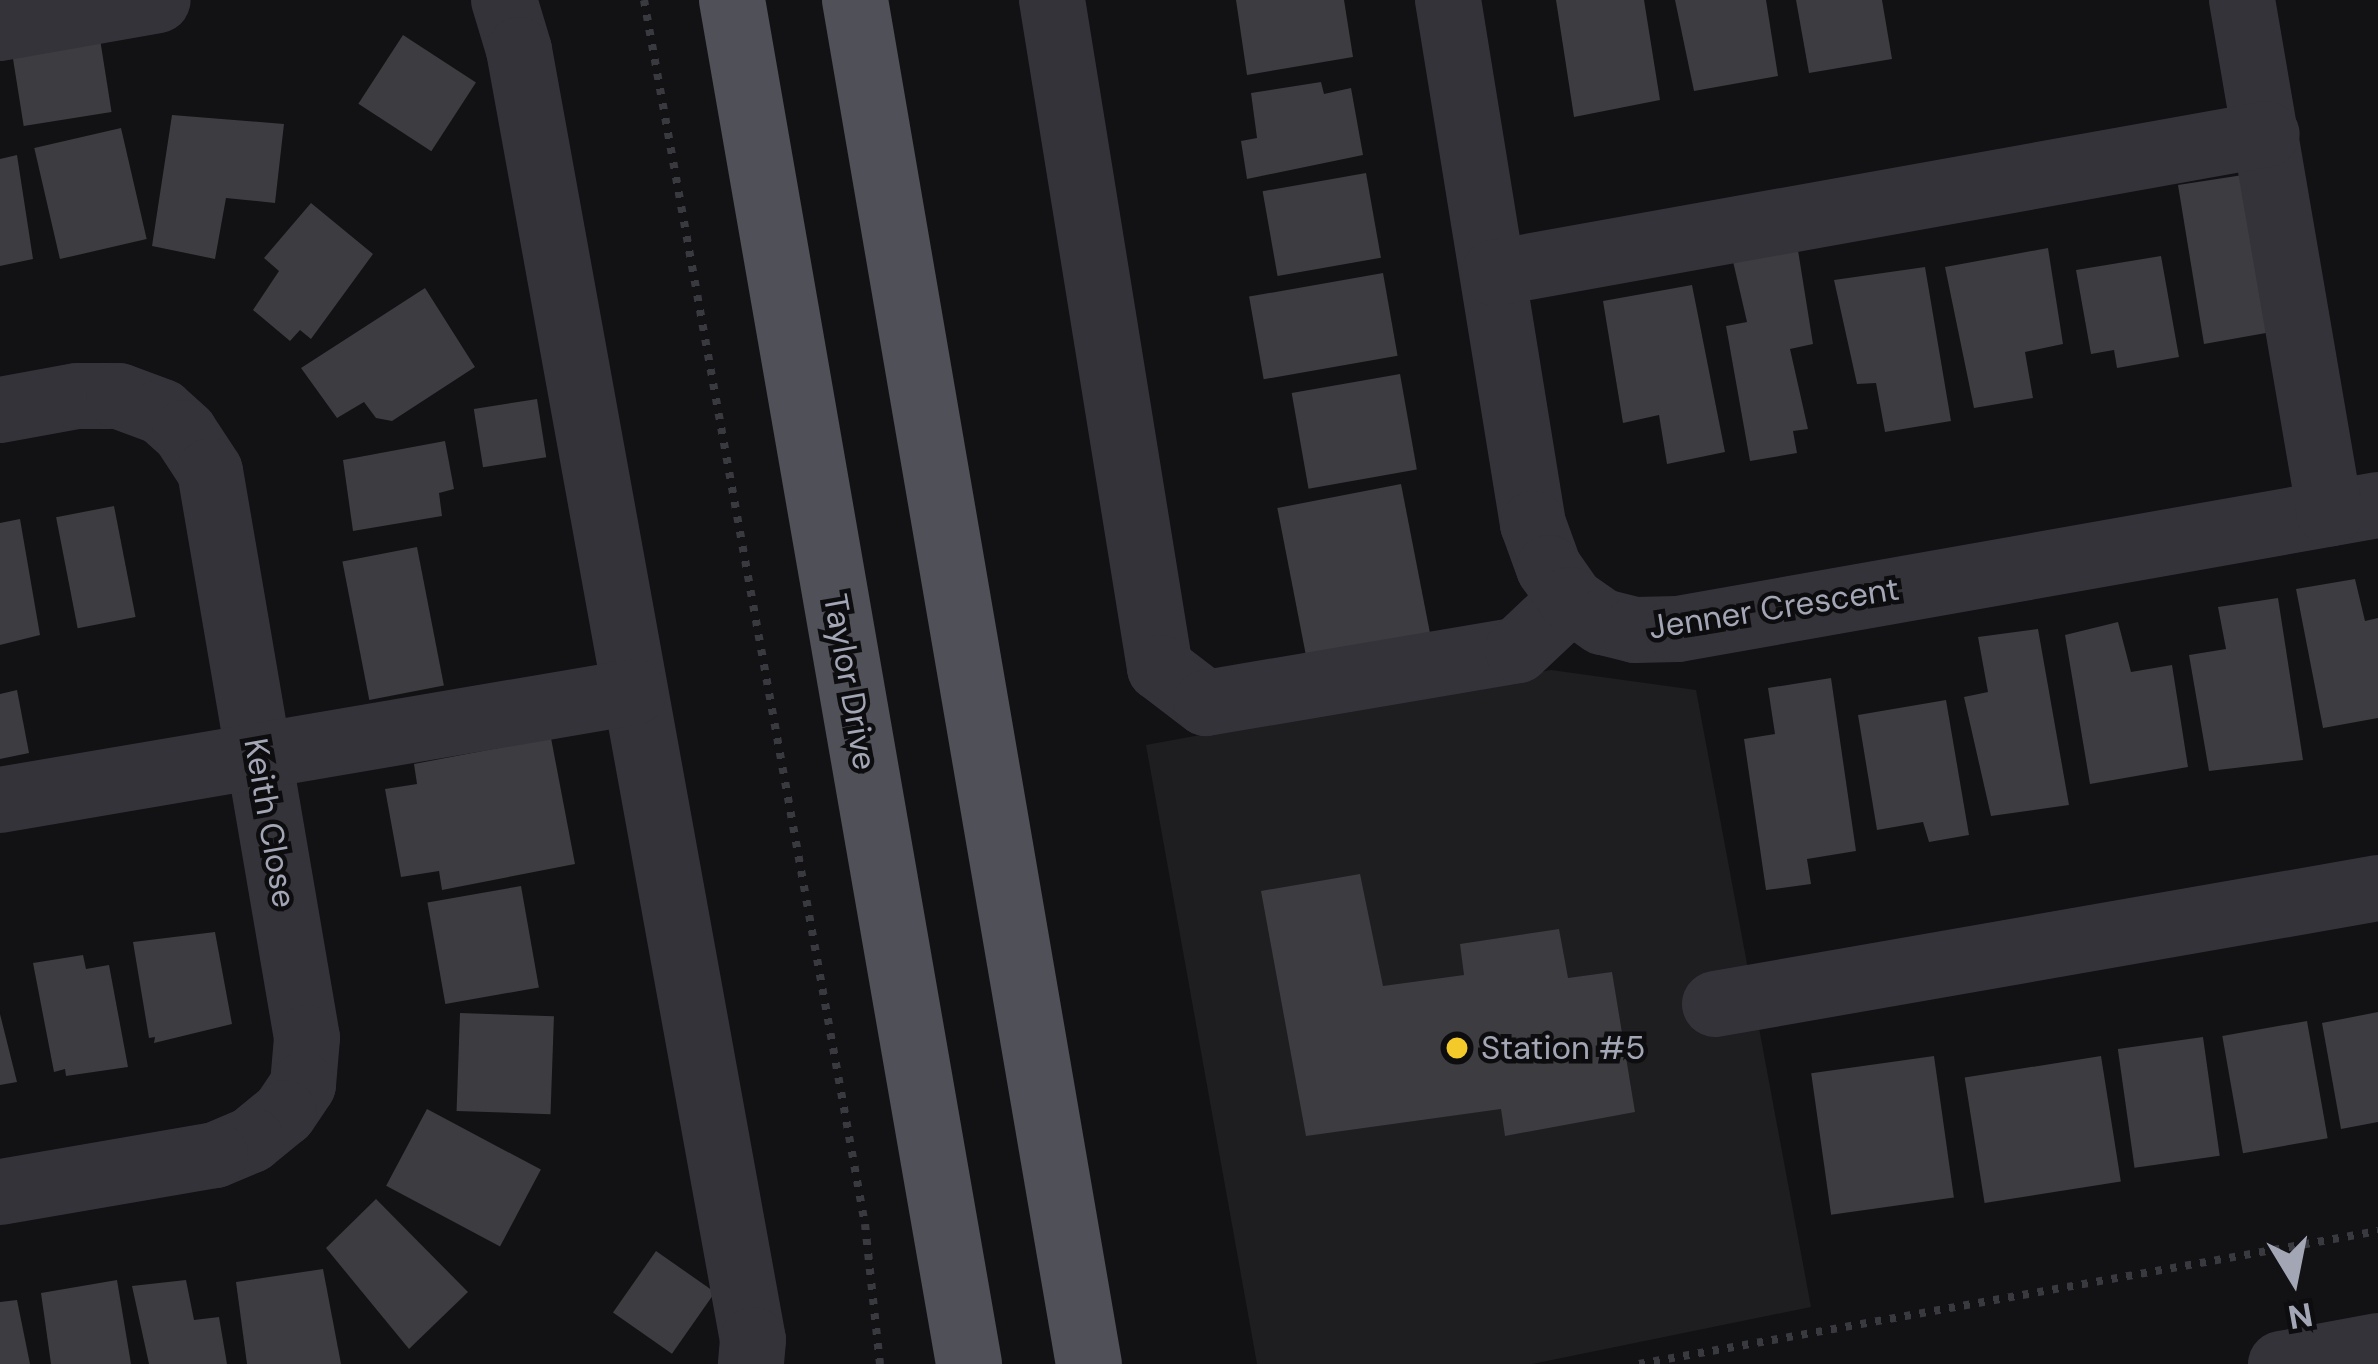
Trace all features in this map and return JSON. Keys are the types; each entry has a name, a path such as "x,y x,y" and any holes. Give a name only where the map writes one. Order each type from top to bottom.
{"main road":[{"name":"Taylor Drive","path":"732,0 969,1364"},
{"path":"854,0 1089,1364"}],"street":[{"path":"0,28 158,0"},
{"path":"504,0 519,50 753,1340 751,1364"},
{"path":"1052,0 1160,668 1206,703 1518,650 1571,600 1549,568 1533,524 1448,0"},
{"path":"2242,0 2266,134 2354,510"},
{"path":"1494,272 2266,134"},
{"name":"Keith Close","path":"0,410 77,396 119,396 162,412 185,433 210,471 307,1038 303,1085 284,1113 251,1140 215,1155 0,1192"},
{"name":"Jenner Crescent","path":"1571,600 1603,622 1634,630 1678,629 2354,510"},
{"path":"0,800 634,692"},
{"path":"1715,1004 2378,887"},
{"path":"2282,1364 2378,1346"}],"path":[{"path":"644,0 865,1224 880,1364"},
{"path":"1639,1364 2378,1231"}],"shaded area":[{"path":"1551,670 1696,690 1811,1307 1532,1364 1257,1364 1146,745"}],"building":[{"path":"1236,0 1344,0 1353,57 1247,75"},
{"path":"1556,0 1644,0 1660,100 1574,117"},
{"path":"1675,0 1766,0 1778,76 1694,91"},
{"path":"1796,0 1882,0 1892,59 1809,73"},
{"path":"403,35 476,82 431,151 358,104"},
{"path":"100,39 112,112 24,126 12,53"},
{"path":"1321,82 1324,94 1351,88 1363,155 1247,179 1241,141 1257,138 1251,93"},
{"path":"172,115 284,124 275,203 226,198 215,259 152,246"},
{"path":"121,128 147,239 60,259 34,148"},
{"path":"17,155 33,259 0,266 0,159"},
{"path":"1366,173 1381,258 1278,276 1263,191"},
{"path":"2256,173 2266,333 2204,344 2178,185"},
{"path":"311,203 373,254 311,339 300,330 290,341 253,310 279,271 264,258"},
{"path":"1793,219 1813,344 1790,349 1808,429 1793,431 1797,453 1750,461 1726,326 1747,322 1726,231"},
{"path":"2048,248 2063,344 2025,352 2033,398 1974,408 1945,267"},
{"path":"2161,256 2179,357 2117,368 2114,350 2091,354 2076,270"},
{"path":"1925,267 1951,421 1885,432 1876,383 1857,384 1834,280"},
{"path":"1383,273 1398,356 1264,379 1249,297"},
{"path":"1692,285 1725,452 1667,464 1659,415 1623,423 1603,301"},
{"path":"425,288 475,367 392,421 376,418 364,402 337,418 301,368"},
{"path":"1400,374 1417,470 1309,489 1292,393"},
{"path":"537,399 546,457 483,467 474,409"},
{"path":"445,441 454,489 439,493 442,516 353,531 343,460"},
{"path":"1401,484 1431,638 1307,662 1277,508"},
{"path":"114,506 136,617 78,628 56,517"},
{"path":"20,519 40,635 0,645 0,523"},
{"path":"417,547 444,685 369,700 342,562"},
{"path":"2355,579 2365,621 2378,618 2378,718 2323,728 2296,589"},
{"path":"2278,598 2303,760 2209,771 2189,655 2226,649 2218,607"},
{"path":"2118,622 2131,672 2172,665 2188,767 2090,784 2065,635"},
{"path":"2038,629 2069,805 1991,816 1964,697 1988,692 1978,637"},
{"path":"1831,678 1856,851 1807,859 1811,884 1766,890 1744,739 1775,734 1768,688"},
{"path":"17,690 29,753 0,759 0,694"},
{"path":"1946,700 1969,835 1929,842 1923,822 1877,830 1858,715"},
{"path":"551,738 575,864 442,890 439,871 401,877 385,789 417,784 414,764"},
{"name":"Station #5","path":"1360,874 1383,986 1464,975 1460,944 1559,929 1568,978 1612,972 1635,1112 1505,1136 1501,1109 1306,1136 1261,891"},
{"path":"521,886 539,987 445,1004 427,902"},
{"path":"215,932 232,1024 154,1043 155,1037 149,1038 133,942"},
{"path":"83,955 86,969 109,965 128,1067 66,1076 65,1069 54,1072 33,963"},
{"path":"2378,1012 2378,1122 2341,1129 2322,1023"},
{"path":"460,1013 554,1016 551,1114 457,1111"},
{"path":"0,1014 17,1082 0,1085"},
{"path":"2307,1021 2328,1138 2243,1153 2222,1036"},
{"path":"2203,1037 2220,1156 2135,1168 2118,1049"},
{"path":"1934,1056 1954,1198 1831,1215 1811,1073"},
{"path":"2101,1056 2121,1181 1985,1203 1965,1078"},
{"path":"427,1109 541,1170 500,1246 386,1186"},
{"path":"376,1199 468,1292 409,1349 326,1248"},
{"path":"656,1251 715,1292 672,1354 613,1312"},
{"path":"323,1269 341,1364 247,1364 236,1282"},
{"path":"117,1280 131,1364 51,1364 41,1293"},
{"path":"186,1280 194,1320 219,1317 227,1364 149,1364 132,1286"},
{"path":"17,1300 30,1364 0,1364 0,1302"}],"place":[{"name":"Station #5","path":"1457,1048"}]}
